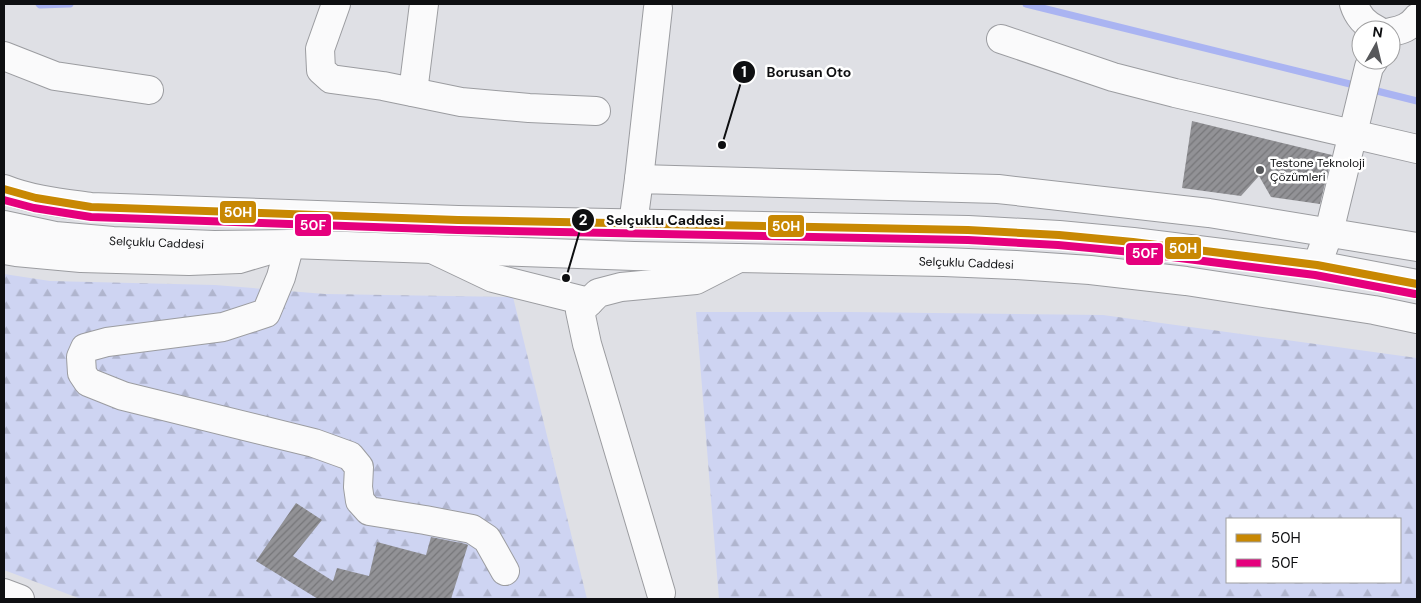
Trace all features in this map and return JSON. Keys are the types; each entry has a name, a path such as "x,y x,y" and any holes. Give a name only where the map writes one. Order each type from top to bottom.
{"main road":[{"path":"336,4 320,49 321,70 331,79 461,102 596,111"},
{"path":"413,92 424,4"},
{"path":"1354,4 1363,20"},
{"path":"634,224 658,8"},
{"path":"1002,39 1113,77 1175,93 1355,122 1417,149"},
{"path":"4,56 55,76 149,90"},
{"path":"1317,265 1329,232 1355,122 1370,70"},
{"path":"639,179 998,189 1209,213 1417,247"},
{"path":"4,189 15,194 57,203 91,207 458,220 968,230 1059,235 1317,265 1417,284"},
{"name":"Selçuklu Caddesi","path":"4,225 56,236 214,245 290,244 634,256 944,262 1090,270 1242,289 1417,318"},
{"path":"4,250 81,258 239,259 290,244"},
{"path":"290,244 281,277 266,313 223,326 108,342 85,348 81,357 82,373 88,382 123,396 314,443 350,456 359,467 358,487 360,501 369,511 472,529 487,539 506,571"},
{"path":"432,249 493,278 589,302"},
{"path":"661,592 587,344 580,311 598,293 621,287 696,280 739,258"},
{"path":"4,593 20,599"}],"green space":[{"path":"4,274 50,281 215,285 325,294 513,297 587,599 81,599 4,570"},
{"path":"696,312 1103,315 1417,358 1417,599 719,599"}],"building":[{"name":"Testone Teknoloji Çözümleri","path":"1192,121 1332,155 1320,204 1271,197 1259,176 1241,196 1182,188"},
{"path":"296,503 322,520 293,556 333,581 337,568 369,576 377,542 426,555 431,537 468,545 451,599 318,599 256,561"}],"waterway":[{"path":"39,4 70,4"},
{"path":"1026,4 1358,86"},
{"path":"1369,89 1417,101"}],"transit line":[{"name":"50H","path":"4,189 36,198 91,207 458,220 968,230 1059,235 1133,242 1317,265 1417,284"},
{"name":"50F","path":"4,200 34,208 91,217 458,230 968,240 1058,245 1132,252 1315,275 1415,294"}],"place":[{"name":"Borusan Oto","path":"722,145"},
{"name":"Testone Teknoloji Çözümleri","path":"1260,170"},
{"name":"Selçuklu Caddesi","path":"566,278"}]}
